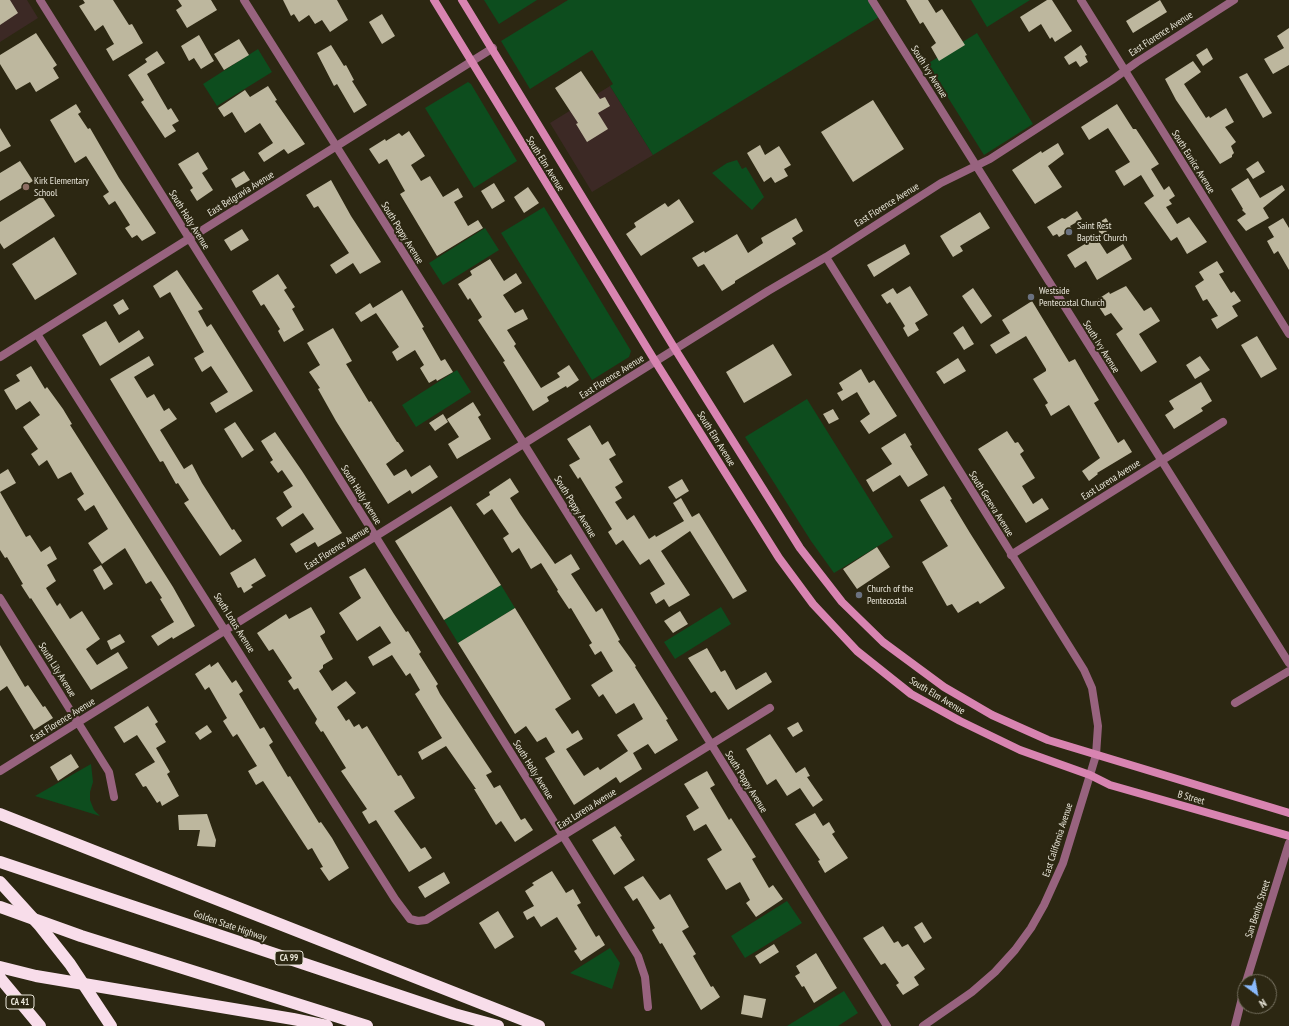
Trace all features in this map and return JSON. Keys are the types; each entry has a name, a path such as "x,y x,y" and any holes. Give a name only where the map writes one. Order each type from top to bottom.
{"highway":[{"path":"0,814 539,1026"},
{"name":"Golden State Highway","path":"0,862 454,1014 498,1026"},
{"path":"0,882 40,926 70,964 111,1026"},
{"path":"0,907 81,936 367,1026"},
{"path":"0,967 36,976 294,1019 327,1026"},
{"name":"CA 41","path":"0,978 40,1026"}],"main road":[{"name":"South Elm Avenue","path":"434,0 655,361 780,558 812,604 857,651 911,694 960,721 1020,750 1090,775"},
{"name":"South Elm Avenue","path":"462,0 493,48 675,349 800,548 842,602 883,642 944,688 992,715 1048,740 1096,755"},
{"name":"B Street","path":"1096,755 1289,813"},
{"name":"B Street","path":"1090,775 1110,784 1289,836"}],"street":[{"name":"South Holly Avenue","path":"40,0 638,956 645,977 648,1007"},
{"name":"South Poppy Avenue","path":"244,0 335,147 524,444 887,1026"},
{"name":"South Ivy Avenue","path":"872,0 1289,663"},
{"name":"South Eunice Avenue","path":"1081,0 1289,334"},
{"name":"East Florence Avenue","path":"0,771 655,361 826,257 941,183 990,159 1234,0"},
{"name":"East Belgravia Avenue","path":"0,357 493,48"},
{"name":"South Geneva Avenue","path":"826,257 1084,670 1092,688 1098,726 1096,755 1090,775"},
{"name":"South Lotus Avenue","path":"37,334 406,916 414,921"},
{"name":"East Lorena Avenue","path":"1011,555 1223,422"},
{"name":"South Lily Avenue","path":"0,598 109,772 114,797"},
{"path":"1235,703 1289,671"},
{"name":"East Lorena Avenue","path":"414,921 422,922 426,920 770,708"},
{"name":"East California Avenue","path":"923,1026 972,992 989,977 1014,950 1031,928 1044,905 1063,862 1090,775"},
{"name":"San Benito Street","path":"1248,974 1289,843"},
{"path":"1235,1026 1238,1014"}],"shaded area":[{"path":"0,0 27,0 38,18 0,42"},
{"path":"610,86 653,155 592,192 550,123"}],"green space":[{"path":"484,0 537,0 499,24"},
{"path":"568,0 868,0 879,17 653,155 610,86 613,84 592,50 530,89 501,41"},
{"path":"971,0 1030,0 987,27"},
{"path":"977,33 1033,124 984,155 927,64"},
{"path":"258,49 272,72 217,106 203,84"},
{"path":"468,82 471,84 517,161 474,188 425,108"},
{"path":"737,160 742,169 746,167 764,197 752,210 712,173 727,163"},
{"path":"544,207 631,351 629,357 592,380 501,233"},
{"path":"485,228 499,250 443,285 429,263"},
{"path":"457,370 471,392 416,427 402,405"},
{"path":"807,399 893,537 834,573 811,541 745,437"},
{"path":"501,585 515,608 458,643 444,620"},
{"path":"721,607 731,624 675,659 664,642"},
{"path":"91,764 93,782 90,792 90,800 94,810 100,816 35,796"},
{"path":"787,901 802,923 745,958 731,936"},
{"path":"610,948 620,963 612,989 570,973"},
{"path":"844,991 858,1013 838,1026 787,1026"}],"building":[{"path":"0,0 10,0 18,13 0,25"},
{"path":"83,0 113,0 129,25 132,24 143,43 113,61 106,49 114,44 103,25 95,31 79,6 85,3"},
{"path":"178,0 211,0 217,10 187,28 176,10 182,6"},
{"path":"283,0 337,0 348,20 330,32 322,20 315,24 309,15 299,22 294,14 291,16"},
{"path":"906,0 928,0 936,13 942,9 965,45 939,61 931,47 936,43 923,22 920,24"},
{"path":"1047,0 1052,0 1072,31 1055,42 1052,37 1050,39 1041,24 1029,32 1020,17"},
{"path":"1160,0 1167,12 1133,33 1126,21"},
{"path":"382,14 395,36 382,44 369,22"},
{"path":"1289,28 1289,65 1273,74 1264,59 1284,48 1277,36"},
{"path":"36,33 57,65 53,68 59,78 36,92 30,82 16,90 0,64 0,55"},
{"path":"199,35 214,61 201,69 194,58 189,61 181,46"},
{"path":"239,39 249,55 224,70 214,54"},
{"path":"331,45 344,66 346,65 354,80 352,81 367,105 354,113 337,84 334,86 317,53"},
{"path":"1081,45 1087,55 1085,56 1088,62 1080,67 1076,61 1069,65 1064,57"},
{"path":"1207,48 1213,59 1203,66 1196,55"},
{"path":"157,51 165,63 147,74 168,110 171,108 179,121 172,125 176,131 165,138 141,102 144,100 128,75 147,62 145,59"},
{"path":"1193,61 1201,72 1184,84 1206,118 1209,116 1210,118 1226,108 1234,122 1225,127 1236,142 1231,146 1234,153 1232,157 1220,164 1176,100 1165,79"},
{"path":"581,71 600,99 605,97 610,106 598,113 608,129 587,142 576,124 578,123 555,88"},
{"path":"1247,73 1272,113 1263,118 1239,77"},
{"path":"268,86 277,100 275,101 305,144 288,154 284,149 264,162 258,153 273,143 260,123 245,133 232,112 224,117 218,108 245,90 250,97"},
{"path":"873,100 904,149 853,182 821,132"},
{"path":"76,104 81,112 78,114 88,129 90,128 119,178 156,233 142,241 137,235 132,238 125,228 130,225 115,201 109,205 103,196 109,192 86,156 75,163 50,120"},
{"path":"1117,104 1133,129 1136,129 1159,164 1151,169 1164,190 1169,186 1175,196 1169,200 1172,204 1166,207 1177,224 1189,217 1207,242 1187,254 1177,237 1171,241 1144,203 1154,196 1141,175 1124,186 1115,171 1130,162 1108,128 1089,140 1081,127"},
{"path":"0,128 11,146 0,152"},
{"path":"409,131 425,156 411,165 421,181 430,176 443,197 458,188 463,197 454,202 468,226 478,220 483,228 437,256 400,194 405,191 387,159 379,164 369,149 385,139 386,141 399,133 402,136"},
{"path":"1058,143 1064,154 1048,166 1062,187 1035,204 1012,170 1041,151 1042,153"},
{"path":"760,145 765,155 779,146 791,165 784,169 788,176 775,183 771,177 764,182 747,153"},
{"path":"198,152 208,169 202,173 213,190 197,201 190,190 193,188 178,164"},
{"path":"20,161 33,181 0,201 0,173"},
{"path":"1258,161 1265,172 1253,179 1246,169"},
{"path":"244,171 250,180 236,188 231,179"},
{"path":"1248,178 1260,198 1282,185 1285,190 1263,208 1269,218 1246,231 1237,220 1246,214 1242,210 1243,209 1231,189"},
{"path":"331,180 351,216 381,262 360,274 353,263 336,274 330,265 349,253 318,206 314,208 306,195"},
{"path":"494,183 505,201 492,209 481,191"},
{"path":"528,187 539,203 524,213 514,197"},
{"path":"42,196 55,216 4,249 0,243 0,222"},
{"path":"679,199 694,222 641,256 626,234 636,227 634,223 665,203 668,207"},
{"path":"1077,211 1082,219 1070,226 1072,229 1059,237 1057,234 1053,236 1047,227 1062,218 1065,219"},
{"path":"980,212 990,228 960,246 963,251 953,257 940,236"},
{"path":"796,218 803,231 792,238 796,244 735,281 735,283 722,291 704,264 698,267 692,258 704,251 705,253 737,234 748,253 763,243 761,238"},
{"path":"1106,218 1112,228 1101,235 1095,225"},
{"path":"1283,218 1289,228 1289,270 1278,251 1274,254 1267,241 1274,237 1268,227"},
{"path":"242,229 249,240 231,251 224,240"},
{"path":"54,237 77,274 35,300 12,264"},
{"path":"1096,237 1107,254 1123,244 1132,259 1097,280 1086,261 1075,268 1067,255"},
{"path":"905,244 910,254 874,277 867,265"},
{"path":"490,259 504,281 516,273 522,283 503,295 515,313 523,309 528,319 507,330 516,344 514,346 541,388 560,377 557,373 569,365 579,380 567,388 566,386 547,397 549,401 533,411 503,362 505,361 478,320 482,317 470,298 468,300 458,284 472,275 470,271"},
{"path":"1217,261 1224,272 1219,274 1231,293 1234,291 1241,301 1232,306 1238,316 1217,329 1211,319 1218,316 1207,299 1203,301 1195,286 1204,280 1199,272"},
{"path":"177,270 203,309 198,311 207,327 211,324 253,391 216,413 210,403 228,392 211,366 202,372 194,358 204,352 170,292 160,298 153,286"},
{"path":"278,274 287,288 284,290 295,307 292,309 304,330 284,342 278,331 280,329 264,304 261,306 252,291"},
{"path":"910,286 928,315 915,323 919,330 908,337 903,328 905,326 890,302 887,304 881,295 893,288 897,294"},
{"path":"1126,286 1144,311 1151,307 1160,321 1139,334 1157,362 1141,372 1116,334 1123,329 1111,313 1105,316 1095,301 1109,292 1110,294"},
{"path":"973,288 992,316 981,324 962,296"},
{"path":"402,290 424,327 422,328 441,361 445,359 453,372 437,381 436,379 429,383 420,368 424,365 415,350 397,361 392,352 399,347 376,313 361,322 355,313 370,303 373,308"},
{"path":"123,299 129,309 119,315 113,305"},
{"path":"1032,301 1069,362 1075,359 1099,400 1094,403 1118,443 1124,439 1132,452 1097,473 1098,474 1089,481 1082,471 1100,458 1069,405 1051,416 1045,405 1048,403 1033,379 1046,371 1046,369 1026,336 996,354 990,345 1010,333 1002,320"},
{"path":"106,321 119,343 139,330 144,338 100,366 82,335"},
{"path":"963,326 974,344 964,350 953,333"},
{"path":"333,328 352,361 346,364 369,402 371,401 404,451 386,464 394,476 406,469 411,477 430,465 438,477 412,494 410,490 388,504 336,421 318,389 320,388 309,372 320,365 307,343"},
{"path":"1257,336 1277,369 1261,378 1241,345"},
{"path":"773,344 792,375 744,403 726,372"},
{"path":"149,356 154,365 134,377 147,398 154,394 164,411 169,408 177,419 160,430 184,469 192,464 202,483 232,530 234,529 242,541 220,556 184,503 189,500 178,483 176,484 163,461 160,462 110,379"},
{"path":"1200,356 1210,370 1195,379 1186,365"},
{"path":"958,358 966,371 944,384 936,372"},
{"path":"31,366 45,389 47,387 63,409 72,424 70,425 173,587 195,626 173,639 172,637 158,646 151,636 174,622 160,599 162,598 151,581 146,584 125,548 102,564 88,543 108,529 94,505 85,511 77,499 84,494 71,472 58,479 47,460 39,466 31,454 38,449 23,427 40,415 30,401 16,410 4,390 20,381 16,375"},
{"path":"861,369 869,383 874,380 897,416 869,434 860,421 870,414 857,392 842,401 837,393 843,390 839,383"},
{"path":"1201,382 1212,401 1201,408 1203,411 1174,429 1165,415 1174,409 1169,401"},
{"path":"473,402 481,415 478,417 491,439 457,459 448,444 459,437 447,419"},
{"path":"833,409 839,419 829,424 823,414"},
{"path":"443,414 448,422 435,431 429,423"},
{"path":"235,422 254,450 242,458 224,429"},
{"path":"590,425 602,445 608,441 616,455 609,459 623,482 615,487 622,498 615,502 627,520 634,515 649,539 655,535 656,537 684,521 673,503 681,498 692,517 699,513 747,591 733,599 690,531 661,551 690,595 669,607 664,599 656,604 650,593 665,584 649,559 640,565 623,540 616,545 608,532 612,529 580,477 578,479 569,465 580,459 567,439"},
{"path":"1007,431 1015,443 1018,442 1024,451 1020,454 1035,478 1022,486 1033,504 1042,498 1049,509 1026,523 978,449"},
{"path":"275,432 342,533 318,547 315,542 296,553 290,544 314,529 303,513 282,527 276,518 292,507 283,492 293,486 282,470 278,473 270,462 273,460 261,441"},
{"path":"905,433 912,445 910,446 928,475 908,487 900,475 873,492 866,480 892,464 881,448"},
{"path":"8,469 16,483 0,492 0,474"},
{"path":"510,478 519,492 510,498 520,514 555,564 571,554 580,569 571,574 596,612 602,608 620,640 618,641 636,666 635,667 668,719 666,720 678,740 655,754 648,744 633,753 642,769 620,783 616,777 574,805 545,758 555,752 546,737 537,742 526,726 515,734 458,643 515,608 571,699 555,709 572,734 578,730 583,739 566,749 584,776 598,767 600,770 628,751 617,735 643,719 634,703 616,714 603,694 599,697 591,685 613,671 601,651 595,655 589,645 592,643 571,608 569,609 557,591 558,590 541,563 531,569 519,548 512,553 503,538 509,534 492,509 484,515 476,504 490,495 489,492"},
{"path":"682,479 689,491 676,499 668,487"},
{"path":"944,486 952,499 950,500 1005,588 980,604 978,601 958,613 952,604 947,606 922,562 948,546 920,500"},
{"path":"0,492 26,537 30,535 41,552 50,546 57,559 47,565 56,581 46,588 57,606 60,603 70,619 82,611 100,639 86,649 97,665 118,652 128,668 91,690 21,585 23,584 7,557 5,558 0,550"},
{"path":"451,506 501,585 444,620 395,541"},
{"path":"877,547 890,567 857,589 843,569"},
{"path":"255,558 266,576 251,585 253,587 244,593 241,587 238,588 230,573"},
{"path":"101,565 113,584 104,590 93,570"},
{"path":"365,568 406,632 408,631 421,652 419,654 438,684 436,686 440,694 492,772 486,775 494,788 500,785 521,820 525,818 533,830 515,842 501,821 496,825 474,789 476,789 446,746 422,760 418,752 442,738 415,694 420,690 410,673 406,676 392,655 373,666 368,657 391,643 380,626 357,641 339,613 361,598 349,577"},
{"path":"311,607 325,631 325,633 320,636 333,659 323,665 323,668 319,671 332,691 346,681 356,693 337,707 346,721 349,719 354,727 359,724 362,729 367,726 398,776 401,775 415,798 394,811 421,849 425,847 432,858 409,872 376,820 369,824 362,812 367,809 341,771 346,768 323,731 321,732 315,723 317,719 298,688 294,690 288,681 292,678 273,649 269,651 257,633 286,614 289,619"},
{"path":"680,611 688,624 673,633 664,621"},
{"path":"120,634 125,642 111,650 107,641"},
{"path":"0,645 25,687 28,685 43,707 45,706 53,718 34,730 7,686 0,691"},
{"path":"707,648 721,672 725,670 736,690 766,672 772,682 728,710 715,691 711,693 688,658"},
{"path":"218,662 232,683 236,680 243,691 239,694 260,729 264,727 273,742 269,745 288,777 290,776 319,823 321,822 332,838 349,868 329,881 320,868 323,867 312,848 308,850 263,781 256,785 248,771 257,766 237,734 233,737 223,721 227,718 209,687 205,690 195,674 210,664 211,667"},
{"path":"148,706 158,722 155,724 166,742 156,748 170,772 167,774 179,796 162,806 160,801 157,803 146,786 143,787 135,774 155,762 137,735 124,743 114,727"},
{"path":"798,722 803,731 793,737 787,728"},
{"path":"207,725 212,732 200,740 195,733"},
{"path":"770,734 796,773 805,767 810,776 807,777 823,800 813,807 800,788 787,796 776,779 767,785 746,749"},
{"path":"71,754 79,767 58,781 50,767"},
{"path":"707,771 715,785 710,788 729,820 731,818 756,857 752,859 769,888 773,885 783,899 756,917 746,903 750,900 740,882 726,890 707,859 722,850 706,824 694,831 686,816 699,808 684,784"},
{"path":"815,813 823,826 829,822 835,832 832,834 848,858 825,873 818,861 820,860 795,824"},
{"path":"207,814 216,840 215,847 197,846 200,830 179,830 178,815"},
{"path":"615,826 622,836 620,837 635,860 614,875 592,840"},
{"path":"552,871 566,893 573,889 581,903 577,905 596,937 599,935 605,945 581,961 574,951 577,949 557,917 541,927 534,916 527,920 523,912 534,906 525,891 534,885 532,883"},
{"path":"444,872 450,883 425,898 418,887"},
{"path":"643,876 660,900 670,894 689,927 682,931 696,954 693,956 711,987 713,986 720,997 701,1010 662,943 660,944 652,930 655,928 637,898 633,901 624,887"},
{"path":"498,911 514,937 495,949 479,923"},
{"path":"922,922 932,938 924,943 914,927"},
{"path":"883,926 894,943 898,941 902,947 908,944 925,969 914,977 919,985 903,995 896,985 899,983 885,963 881,965 863,938"},
{"path":"774,944 779,952 760,964 755,956"},
{"path":"816,953 837,988 814,1003 804,986 802,987 795,976 800,973 796,966"},
{"path":"744,995 766,999 762,1018 741,1014"}],"place":[{"name":"Kirk Elementary School","path":"26,187"},
{"name":"Saint Rest Baptist Church","path":"1069,232"},
{"name":"Westside Pentecostal Church","path":"1031,297"},
{"name":"Church of the Pentecostal","path":"859,595"}]}
